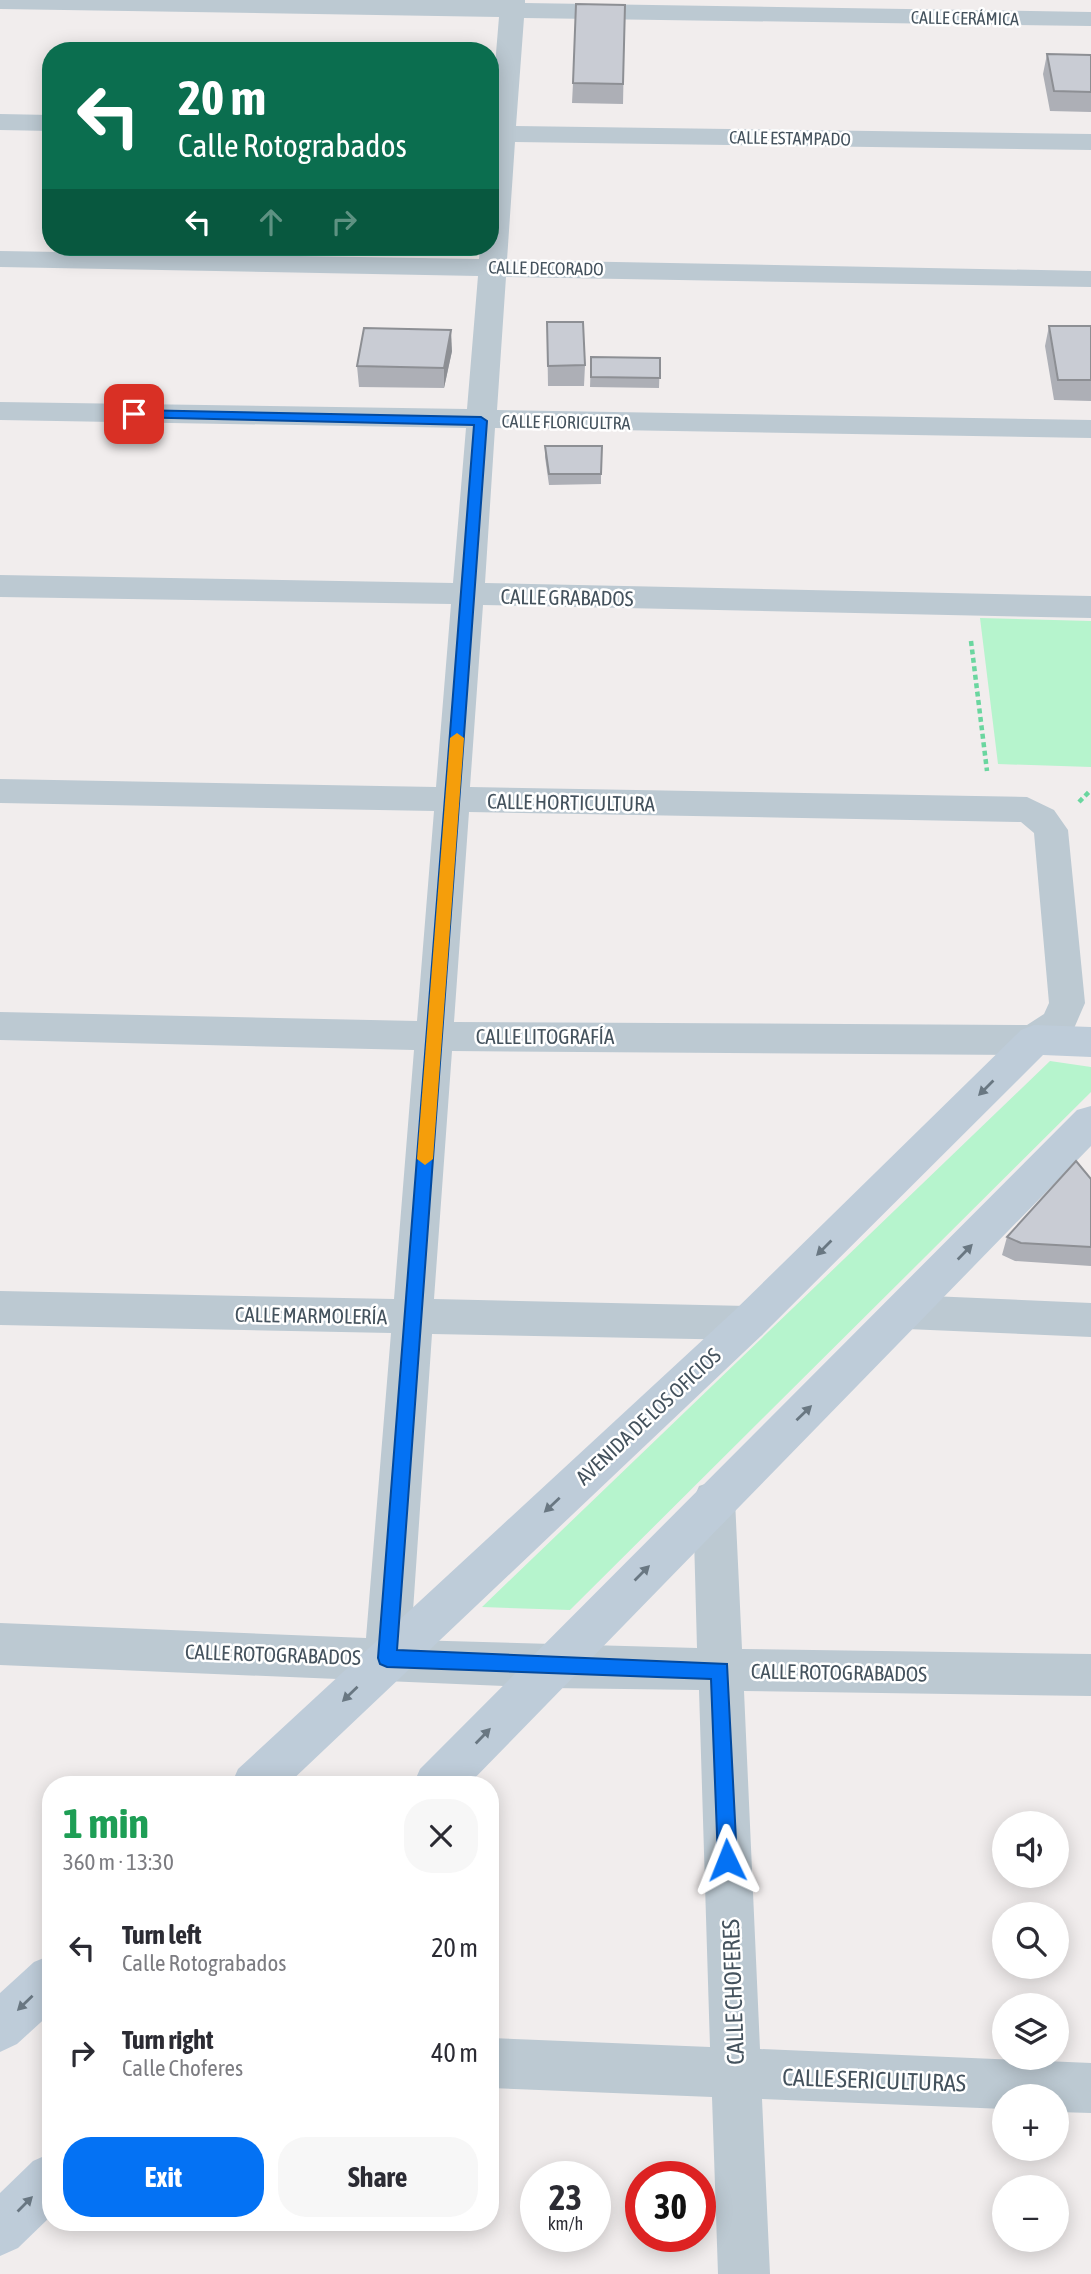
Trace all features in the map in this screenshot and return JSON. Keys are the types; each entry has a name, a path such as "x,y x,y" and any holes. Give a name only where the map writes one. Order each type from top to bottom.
{"street":[{"name":"CALLE CERÁMICA","path":"0,2 513,5 1091,19"},
{"path":"499,111 513,5"},
{"path":"0,122 42,123"},
{"name":"CALLE ESTAMPADO","path":"499,134 1091,142"},
{"path":"387,1658 493,256"},
{"name":"CALLE DECORADO","path":"0,260 1091,279"},
{"name":"CALLE FLORICULTRA","path":"0,411 1091,429"},
{"name":"CALLE GRABADOS","path":"0,586 966,602 1091,607"},
{"name":"CALLE HORTICULTURA","path":"0,791 1027,810 1042,819 1051,830 1066,1003 1059,1023 1034,1040"},
{"name":"CALLE LITOGRAFÍA","path":"0,1026 434,1035 1091,1042"},
{"name":"AVENIDA DE LOS OFICIOS","path":"263,1776 748,1323 1034,1040"},
{"path":"445,1776 714,1500 907,1312 1091,1121"},
{"name":"CALLE MARMOLERÍA","path":"0,1308 748,1323"},
{"path":"907,1312 1091,1320"},
{"name":"CALLE CHOFERES","path":"714,1500 744,2274"},
{"name":"CALLE ROTOGRABADOS","path":"0,1644 387,1658 550,1667 1091,1675"},
{"path":"0,2027 42,1987"},
{"name":"CALLE SERICULTURAS","path":"499,2063 1091,2088"},
{"path":"0,2230 42,2188"}],"path":[{"path":"966,602 992,808"}],"green space":[{"path":"980,618 1091,621 1091,767 998,764"},
{"path":"1050,1061 1091,1067 1091,1092 570,1610 482,1607"}],"building":[{"path":"576,4 625,5 623,84 573,83"},
{"path":"1047,54 1091,55 1091,92 1054,91"},
{"path":"547,322 583,322 585,365 548,366"},
{"path":"1049,326 1091,326 1091,380 1058,380"},
{"path":"364,328 451,330 444,368 357,366"},
{"path":"591,357 660,358 660,378 591,377"},
{"path":"545,446 602,446 601,474 549,474"},
{"path":"1076,1161 1091,1179 1091,1247 1021,1243 1007,1237"}],"slow traffic":[{"path":"425,1159 457,738"}],"route":[{"path":"134,414 481,421 387,1658 550,1667 720,1671 727,1860"}]}
